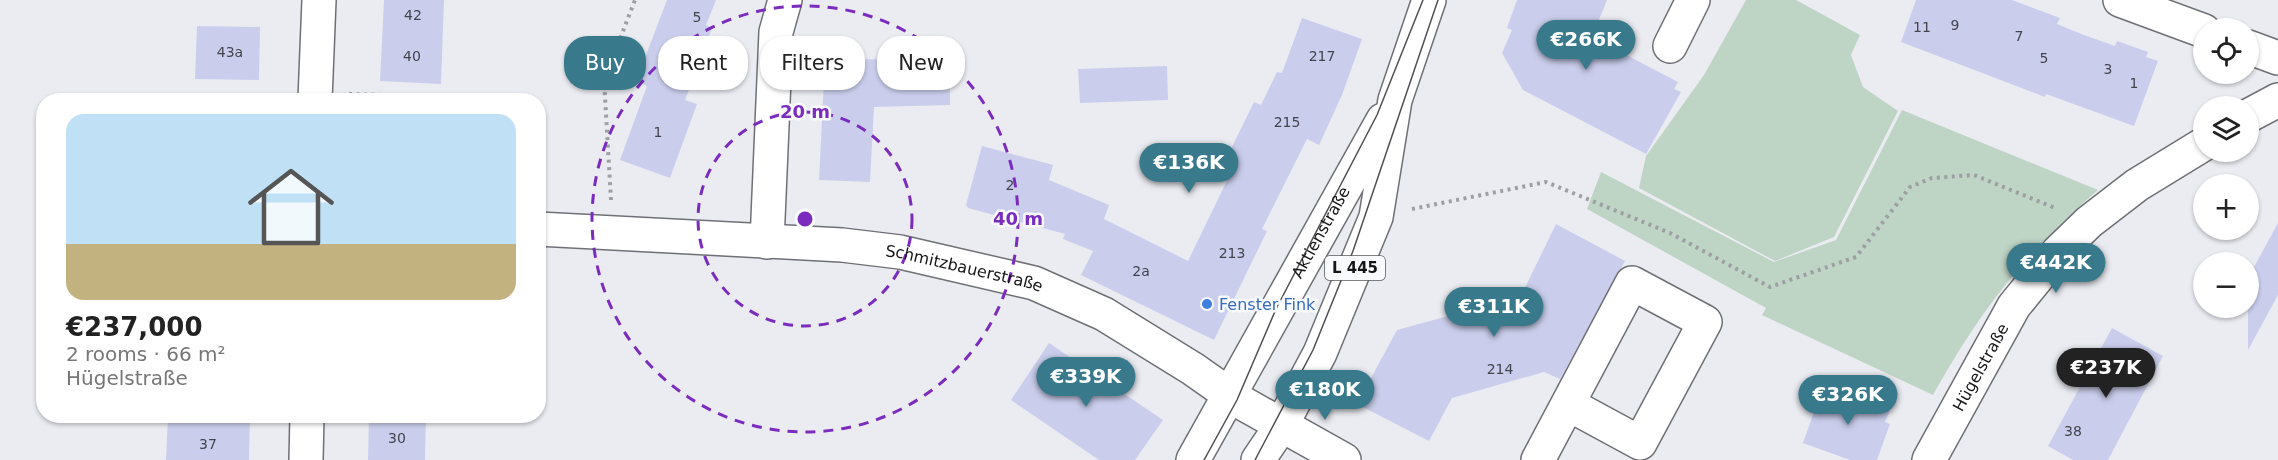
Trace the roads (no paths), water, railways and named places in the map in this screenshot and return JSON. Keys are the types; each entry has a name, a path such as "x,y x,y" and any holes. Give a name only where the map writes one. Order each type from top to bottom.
{"street":[{"path":"315,93 319,0"},
{"path":"767,242 777,32 785,0"},
{"name":"Aktienstraße","path":"1258,460 1281,426 1320,353 1376,217 1395,100 1429,0"},
{"path":"1670,46 1693,0"},
{"path":"2120,0 2193,27"},
{"path":"2259,52 2278,58"},
{"name":"Aktienstraße","path":"1193,460 1395,100"},
{"path":"2259,110 2278,100"},
{"name":"Hügelstraße","path":"1929,460 2014,306 2058,252 2090,222 2137,185 2193,151"},
{"name":"Schmitzbauerstraße","path":"546,230 842,245 900,252 1034,283 1104,314 1230,395 1344,460"},
{"path":"1538,460 1632,283 1705,322 1640,443 1568,404"},
{"path":"306,460 307,423"}],"tram line":[{"path":"1204,460 1237,400 1276,309 1377,115 1423,0"},
{"path":"1255,460 1313,350 1353,251 1438,0"}],"place":[{"name":"Fenster Fink","path":"1207,304"}]}
